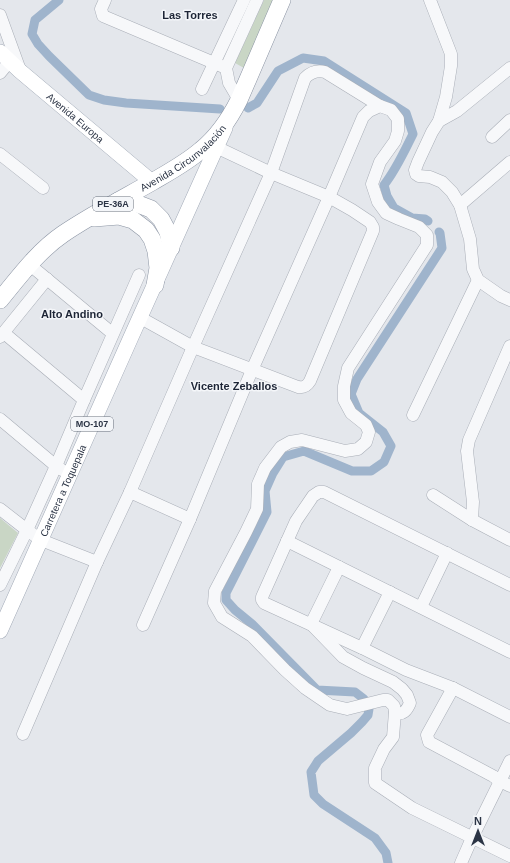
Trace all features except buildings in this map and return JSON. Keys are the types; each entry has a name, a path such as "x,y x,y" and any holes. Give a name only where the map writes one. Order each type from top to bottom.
{"highway":[{"name":"Avenida Circunvalación","path":"0,300 41,253 62,235 182,164 202,150 217,134 231,115 239,100 282,0"},
{"path":"118,201 138,204 151,209 161,219 168,232 171,248"},
{"path":"87,219 119,216 133,220 146,230 152,239 156,250 158,268 154,285"}],"main road":[{"name":"Avenida Europa","path":"10,61 152,182"},
{"name":"Avenida Circunvalación","path":"185,218 231,115"},
{"name":"Carretera a Toquepala","path":"0,631 139,317 185,218"}],"street":[{"path":"104,0 101,9 103,16 226,68"},
{"path":"430,0 451,54 452,66 446,97 439,121 432,132 418,162 415,170 416,174 419,176 430,177 442,182 452,192 460,205 470,239 473,269 478,280 507,295"},
{"path":"202,89 240,1 255,5 226,68 229,83 239,100"},
{"path":"0,15 10,61 0,73"},
{"path":"439,121 458,111 510,68"},
{"path":"23,734 97,562 130,492 270,173 305,78 309,74 318,70 325,72 380,106 391,110 398,119 398,132 395,141 380,162 372,184 378,202 386,213 419,227 427,235 427,245 348,368 344,386 344,400 351,413 366,425 368,432 366,442 358,449 345,451 302,440 290,442 281,447 264,468 258,484 256,509 246,532 215,591 214,603 222,617 252,636 305,688 330,705 347,709 388,700 394,706 395,712 393,737 384,749 375,768 375,783 412,808 510,856"},
{"path":"142,625 190,519 252,370 363,117 369,111 380,106"},
{"path":"492,138 510,120"},
{"path":"139,317 193,347 252,370 302,388 310,381 373,231 373,227 370,222 329,197 270,173 216,147"},
{"path":"2,161 43,188"},
{"path":"460,205 510,162"},
{"path":"30,265 112,333"},
{"path":"0,585 56,466 112,333 139,275"},
{"path":"47,279 2,335 84,400"},
{"path":"413,415 478,280"},
{"path":"472,520 473,502 467,446 510,346"},
{"path":"0,418 56,466 70,475"},
{"path":"510,585 321,491 313,496 296,521 262,595 262,600 264,603 406,670 453,688 510,717"},
{"path":"130,492 190,519"},
{"path":"433,495 472,520 510,540"},
{"path":"0,509 41,540 97,562"},
{"path":"287,541 510,652"},
{"path":"421,607 447,553"},
{"path":"311,624 339,567"},
{"path":"362,648 390,592"},
{"path":"311,624 343,657 393,682 402,689 410,703 407,709 401,714 395,712"},
{"path":"453,688 427,735 429,742 505,784"},
{"path":"461,863 472,838 505,784 510,761"}],"green space":[{"path":"264,0 275,0 244,68 235,63"},
{"path":"0,518 18,533 0,568"}],"waterway":[{"path":"59,0 35,20 32,34 38,44 49,56 89,95 104,100 126,103 220,109"},
{"path":"248,108 257,103 278,71 303,58 324,61 406,113 413,134 396,167 384,185 387,196 394,208 412,218 425,219 428,221"},
{"path":"388,863 386,853 375,838 323,804 314,795 311,772 318,761 351,733 368,715 369,709 364,699 355,692 317,690 252,624 235,610 226,600 226,593 267,512 265,491 273,473 283,457 304,451 352,471 371,471 384,462 391,446 383,432 359,413 351,394 357,379 442,248 439,232"}],"district":[{"name":"Las Torres","path":"190,15"},
{"name":"Alto Andino","path":"72,314"},
{"name":"Vicente Zeballos","path":"234,386"}]}
